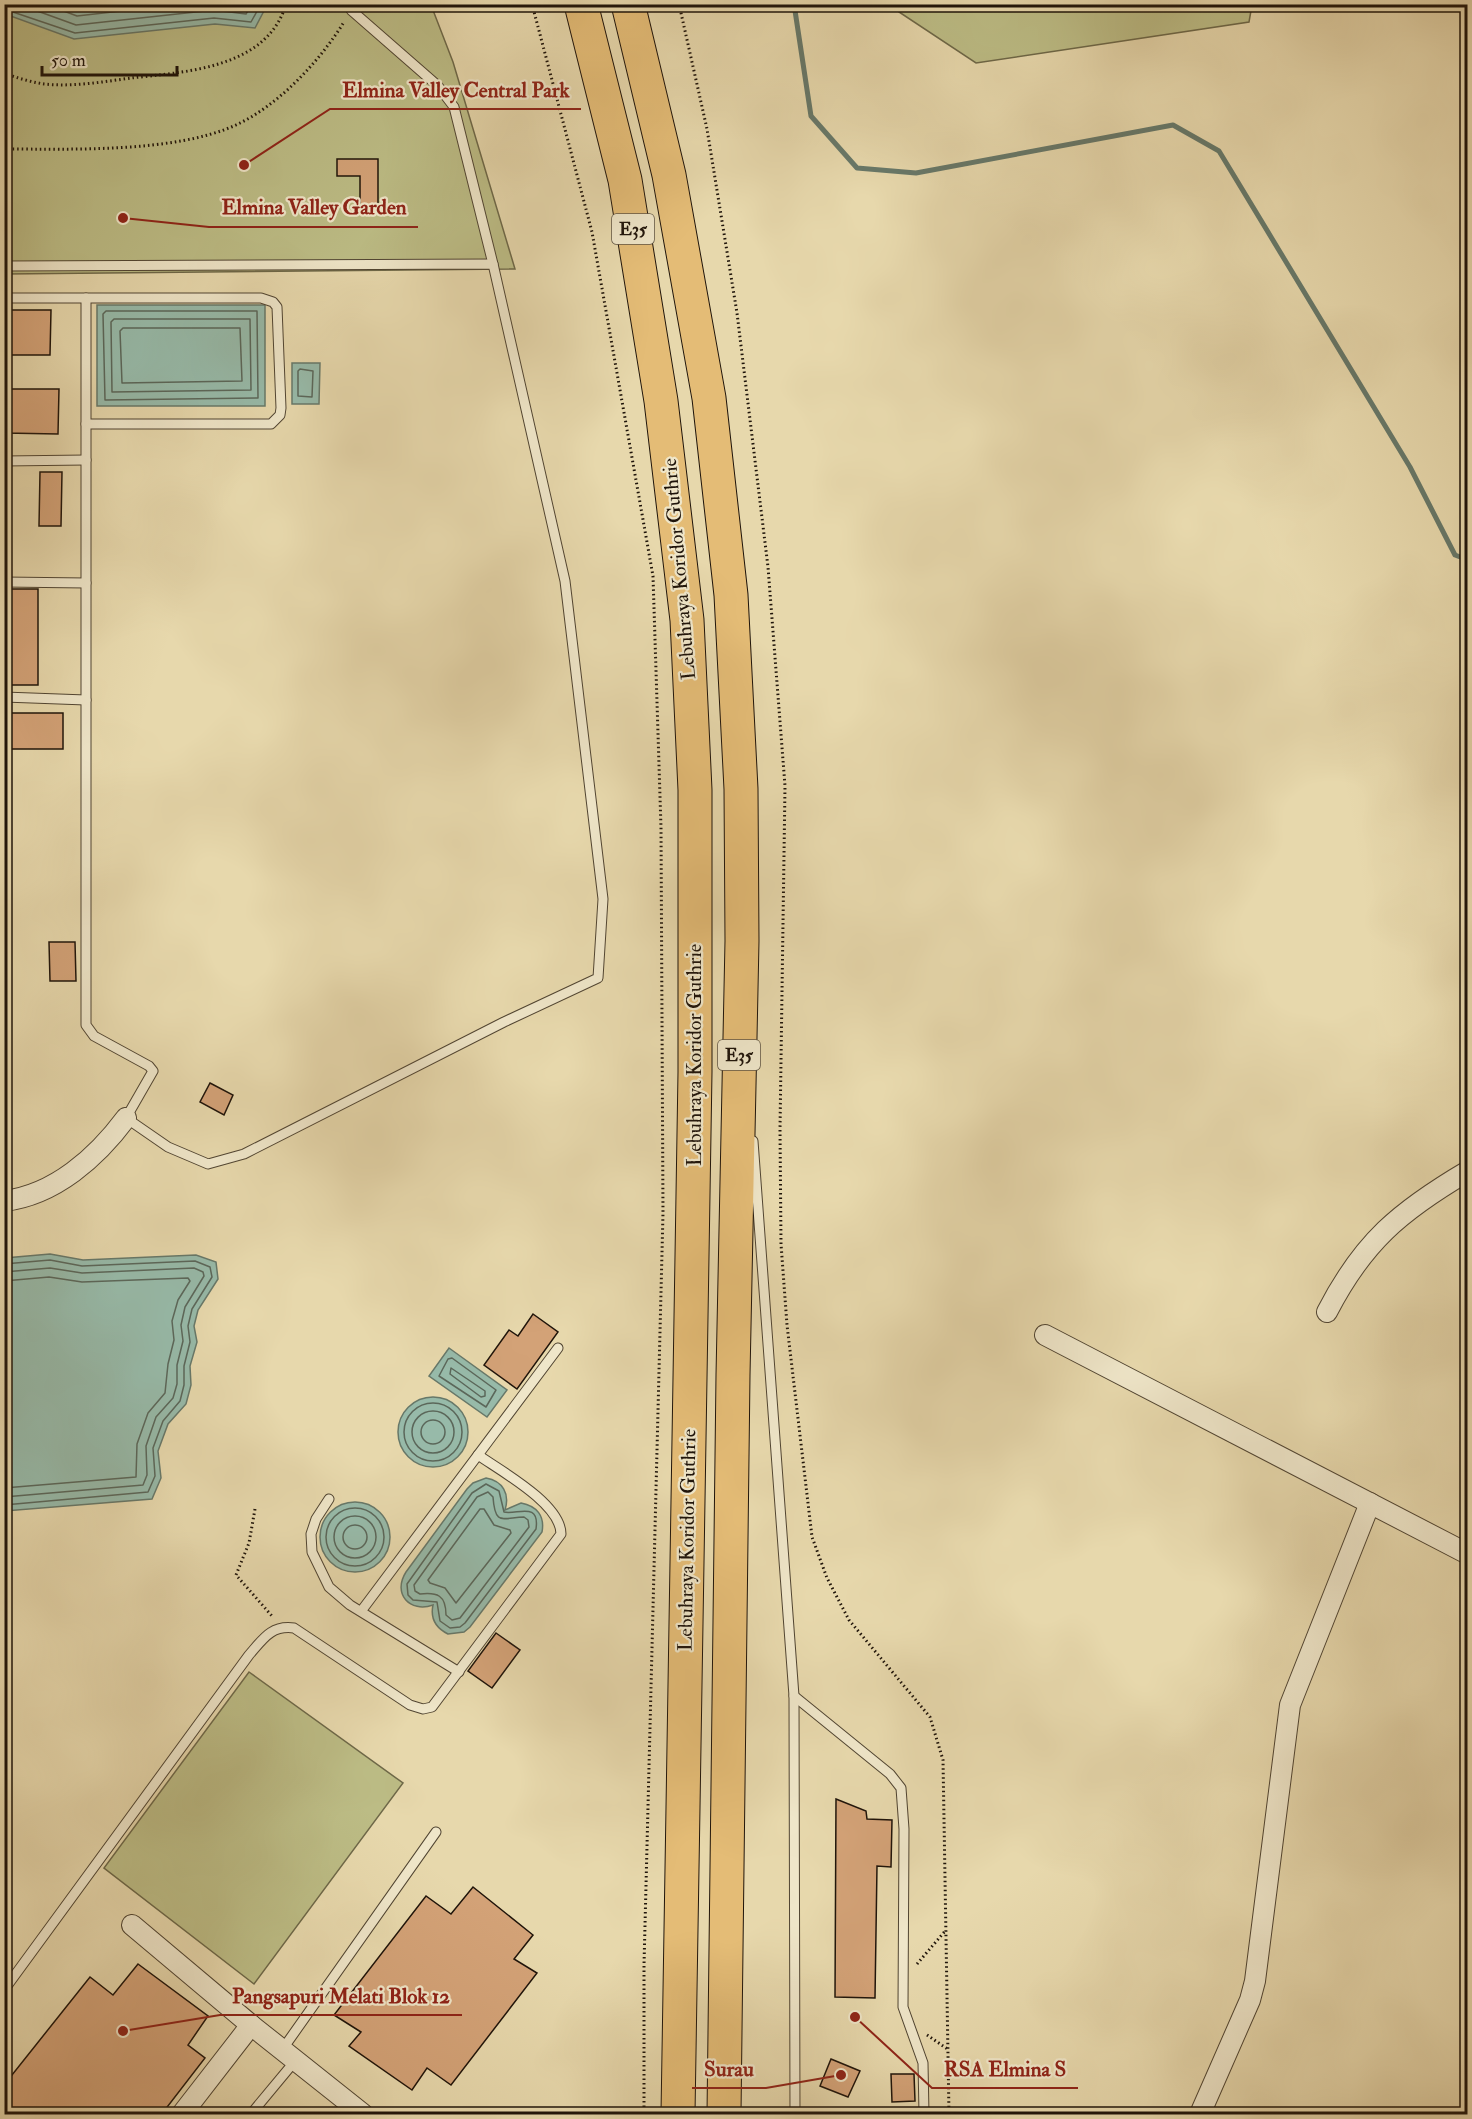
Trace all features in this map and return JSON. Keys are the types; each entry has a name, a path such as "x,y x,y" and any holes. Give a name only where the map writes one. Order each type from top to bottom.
{"highway":[{"name":"Lebuhraya Koridor Guthrie","path":"581,4 625,180 661,401 687,620 695,790 695,1072 678,2115"},
{"name":"E35","path":"633,12 669,175 709,398 731,595 741,789 742,941 733,1375 724,2115"}],"street":[{"path":"4,1201 25,1198 60,1181 110,1140 126,1118"},
{"path":"1327,1312 1347,1274 1381,1233 1424,1197 1467,1171"},
{"path":"1045,1335 1467,1554"},
{"path":"1200,2115 1250,2000 1255,1981 1290,1705 1370,1503"},
{"path":"132,1925 250,2025 363,2115"},
{"path":"182,2115 250,2025"}],"lane":[{"path":"86,298 86,1025 94,1036 149,1066 153,1071 126,1118 168,1147 208,1164 244,1154 504,1022 598,978 603,899 565,581 493,264 454,107 438,86 351,10"},
{"path":"4,266 493,264"},
{"path":"4,298 267,299 273,302 278,313 281,408 276,420 264,425 86,424"},
{"path":"4,461 86,460"},
{"path":"4,582 86,583"},
{"path":"4,697 86,700"},
{"path":"742,941 750,1084"},
{"path":"753,1132 794,1696 795,2115"},
{"path":"362,1610 558,1348"},
{"path":"4,1990 249,1654 270,1631 281,1627 294,1628 418,1708 432,1707 561,1534 561,1526 549,1507 478,1455"},
{"path":"329,1499 316,1519 311,1534 312,1552 329,1587 350,1605 362,1610 459,1672"},
{"path":"794,1696 890,1774 901,1788 904,1829 903,2007 923,2063 924,2115"},
{"path":"251,2115 288,2055 436,1832"}],"path":[{"path":"4,73 42,84 71,85 212,67 238,57 261,41 274,27 286,4"},
{"path":"532,4 592,232 653,576 661,828 663,1213 644,1965 644,2115"},
{"path":"679,4 706,129 737,313 768,567 785,786 780,1129 781,1244 787,1325 812,1537 827,1578 849,1620 930,1717 943,1760 949,2115"},
{"path":"4,149 70,149 158,143 236,125 291,86 338,31 351,10"},
{"path":"255,1509 249,1543 236,1575 281,1627"},
{"path":"902,1981 947,1929"}],"green space":[{"path":"898,4 1252,5 1249,22 976,63 899,12"},
{"path":"4,5 431,5 453,62 515,269 5,274"},
{"path":"249,1672 403,1783 254,1984 104,1868"}],"water":[{"path":"5,4 267,5 255,28 215,24 74,39 5,14"},
{"path":"97,305 265,305 265,406 97,406"},
{"path":"292,363 320,363 319,404 292,404"},
{"path":"50,1254 83,1260 196,1255 216,1262 218,1279 198,1310 194,1326 197,1342 190,1366 191,1385 186,1404 168,1424 158,1451 161,1478 152,1499 5,1511 5,1258"},
{"path":"449,1348 507,1390 487,1417 429,1376"},
{"path":"433,1397 446,1400 458,1407 465,1419 468,1432 465,1445 458,1457 446,1464 433,1467 420,1464 408,1457 401,1445 398,1432 401,1419 408,1407 420,1400"},
{"path":"486,1478 497,1482 504,1489 507,1499 505,1510 521,1503 535,1509 541,1517 542,1532 470,1627 464,1632 448,1634 435,1622 432,1615 433,1605 417,1606 406,1600 402,1594 402,1580 467,1489 473,1483"},
{"path":"355,1502 368,1505 380,1512 387,1524 390,1537 387,1550 380,1562 368,1569 355,1572 342,1569 330,1562 323,1550 320,1537 323,1524 330,1512 342,1505"}],"building":[{"path":"337,159 378,159 378,205 360,205 360,176 337,176"},
{"path":"4,310 51,310 50,355 4,355"},
{"path":"4,389 59,389 58,434 4,433"},
{"path":"40,472 62,472 61,526 39,526"},
{"path":"4,589 38,589 38,685 4,685"},
{"path":"4,713 63,713 63,749 4,749"},
{"path":"49,942 75,942 76,981 50,981"},
{"path":"210,1083 233,1095 224,1115 200,1102"},
{"path":"533,1314 558,1332 517,1389 484,1365 509,1330 518,1336"},
{"path":"496,1633 520,1650 492,1688 468,1671"},
{"path":"836,1799 866,1811 867,1819 892,1820 891,1867 877,1866 875,1998 835,1997"},
{"path":"473,1887 533,1935 514,1959 537,1973 451,2085 427,2068 412,2090 349,2046 361,2032 334,2015 426,1896 451,1914"},
{"path":"138,1964 208,2016 188,2045 205,2058 161,2115 4,2115 4,2085 90,1977 113,1995"},
{"path":"831,2059 860,2071 848,2097 820,2086"},
{"path":"891,2074 914,2074 915,2101 892,2102"}],"waterway":[{"path":"794,4 811,116 857,168 916,173 1173,125 1219,151 1410,467 1455,555 1468,560"}],"place":[{"name":"Elmina Valley Central Park","path":"244,165"},
{"name":"Elmina Valley Garden","path":"123,218"},
{"name":"RSA Elmina S","path":"855,2017"},
{"name":"Pangsapuri Melati Blok 12","path":"123,2031"},
{"name":"Surau","path":"841,2075"}]}
